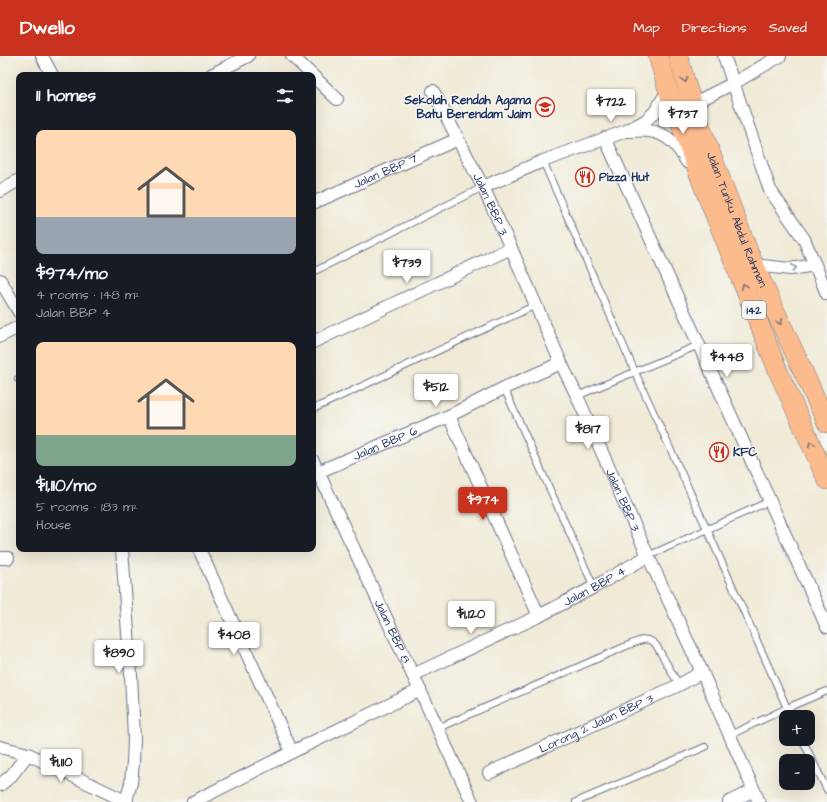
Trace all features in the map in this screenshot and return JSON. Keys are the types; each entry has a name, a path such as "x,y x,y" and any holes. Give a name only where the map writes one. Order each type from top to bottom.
{"main road":[{"name":"Jalan Tunku Abdul Rahman","path":"658,56 668,90 706,193 779,373 827,480"},
{"name":"Jalan Tunku Abdul Rahman","path":"678,56 692,104 755,266 827,423"}],"street":[{"path":"42,56 50,72"},
{"path":"217,72 248,56"},
{"path":"292,56 310,72"},
{"path":"724,56 770,190 804,239 827,294"},
{"path":"685,138 683,119 685,111 692,104 734,83 780,56"},
{"path":"316,78 337,99"},
{"path":"483,187 543,161 626,131 645,121 655,112 668,90"},
{"name":"Jalan BBP 3","path":"433,91 483,187 511,248 561,363 702,672 759,802"},
{"path":"626,131 648,130 660,133 671,139 680,149 706,193"},
{"path":"605,138 827,627"},
{"name":"Jalan BBP 7","path":"316,202 458,139"},
{"path":"0,191 16,182"},
{"path":"316,341 511,248"},
{"path":"755,266 790,269 815,265"},
{"path":"0,280 16,307"},
{"path":"0,336 16,328"},
{"name":"Jalan BBP 6","path":"318,472 449,416 504,388 561,363"},
{"path":"449,416 539,616"},
{"name":"Jalan BBP 8","path":"316,468 472,802"},
{"path":"0,747 28,754 47,762 126,802 131,783 134,732 122,552"},
{"path":"199,552 292,752"},
{"name":"Jalan BBP 4","path":"413,675 539,616 648,556"},
{"name":"Lorong 2 Jalan BBP 3","path":"489,773 679,685 702,672"},
{"path":"193,802 420,690"},
{"path":"0,785 11,776 28,754"},
{"path":"729,802 754,790"}],"lane":[{"path":"543,161 635,372 787,708"},
{"path":"316,270 483,187"},
{"path":"316,408 536,305"},
{"path":"577,396 699,345"},
{"path":"504,388 594,587"},
{"path":"648,556 770,501"},
{"path":"438,728 631,644 647,639 656,645 679,685"},
{"path":"730,735 827,691"},
{"path":"805,746 827,790"},
{"path":"576,802 705,747"}],"place":[{"name":"Sekolah Rendah Agama Batu Berendam Jaim","path":"545,107"},
{"name":"Pizza Hut","path":"585,177"},
{"name":"KFC","path":"719,452"}]}
